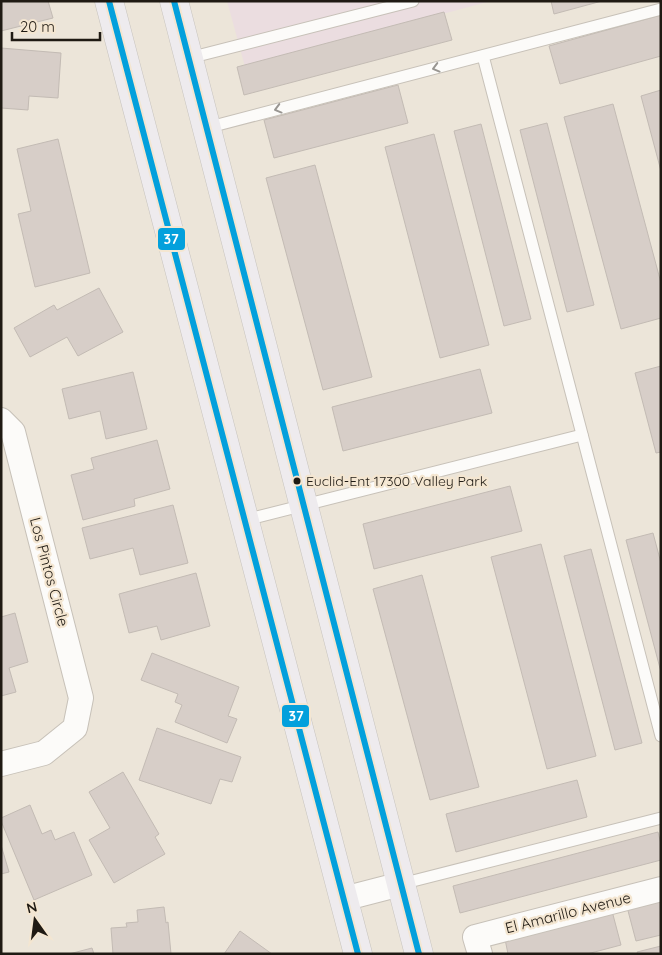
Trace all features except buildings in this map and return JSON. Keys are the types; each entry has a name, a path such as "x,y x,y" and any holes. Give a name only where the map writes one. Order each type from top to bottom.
{"main road":[{"path":"109,1 358,954"},
{"path":"174,1 419,954"}],"street":[{"name":"Los Pintos Circle","path":"1,420 12,432 81,698 76,728 44,753 1,764"},
{"path":"343,898 401,884"},
{"name":"El Amarillo Avenue","path":"478,945 661,889"}],"lane":[{"path":"189,58 413,1"},
{"path":"206,128 661,9"},
{"path":"483,56 661,736"},
{"path":"244,520 582,435"},
{"path":"401,884 661,818"}],"shaded area":[{"path":"227,1 491,1 245,67"}],"transit line":[{"name":"37","path":"109,1 358,954"},
{"name":"37","path":"174,1 419,954"}],"place":[{"name":"Euclid-Ent 17300 Valley Park","path":"297,481"}]}
